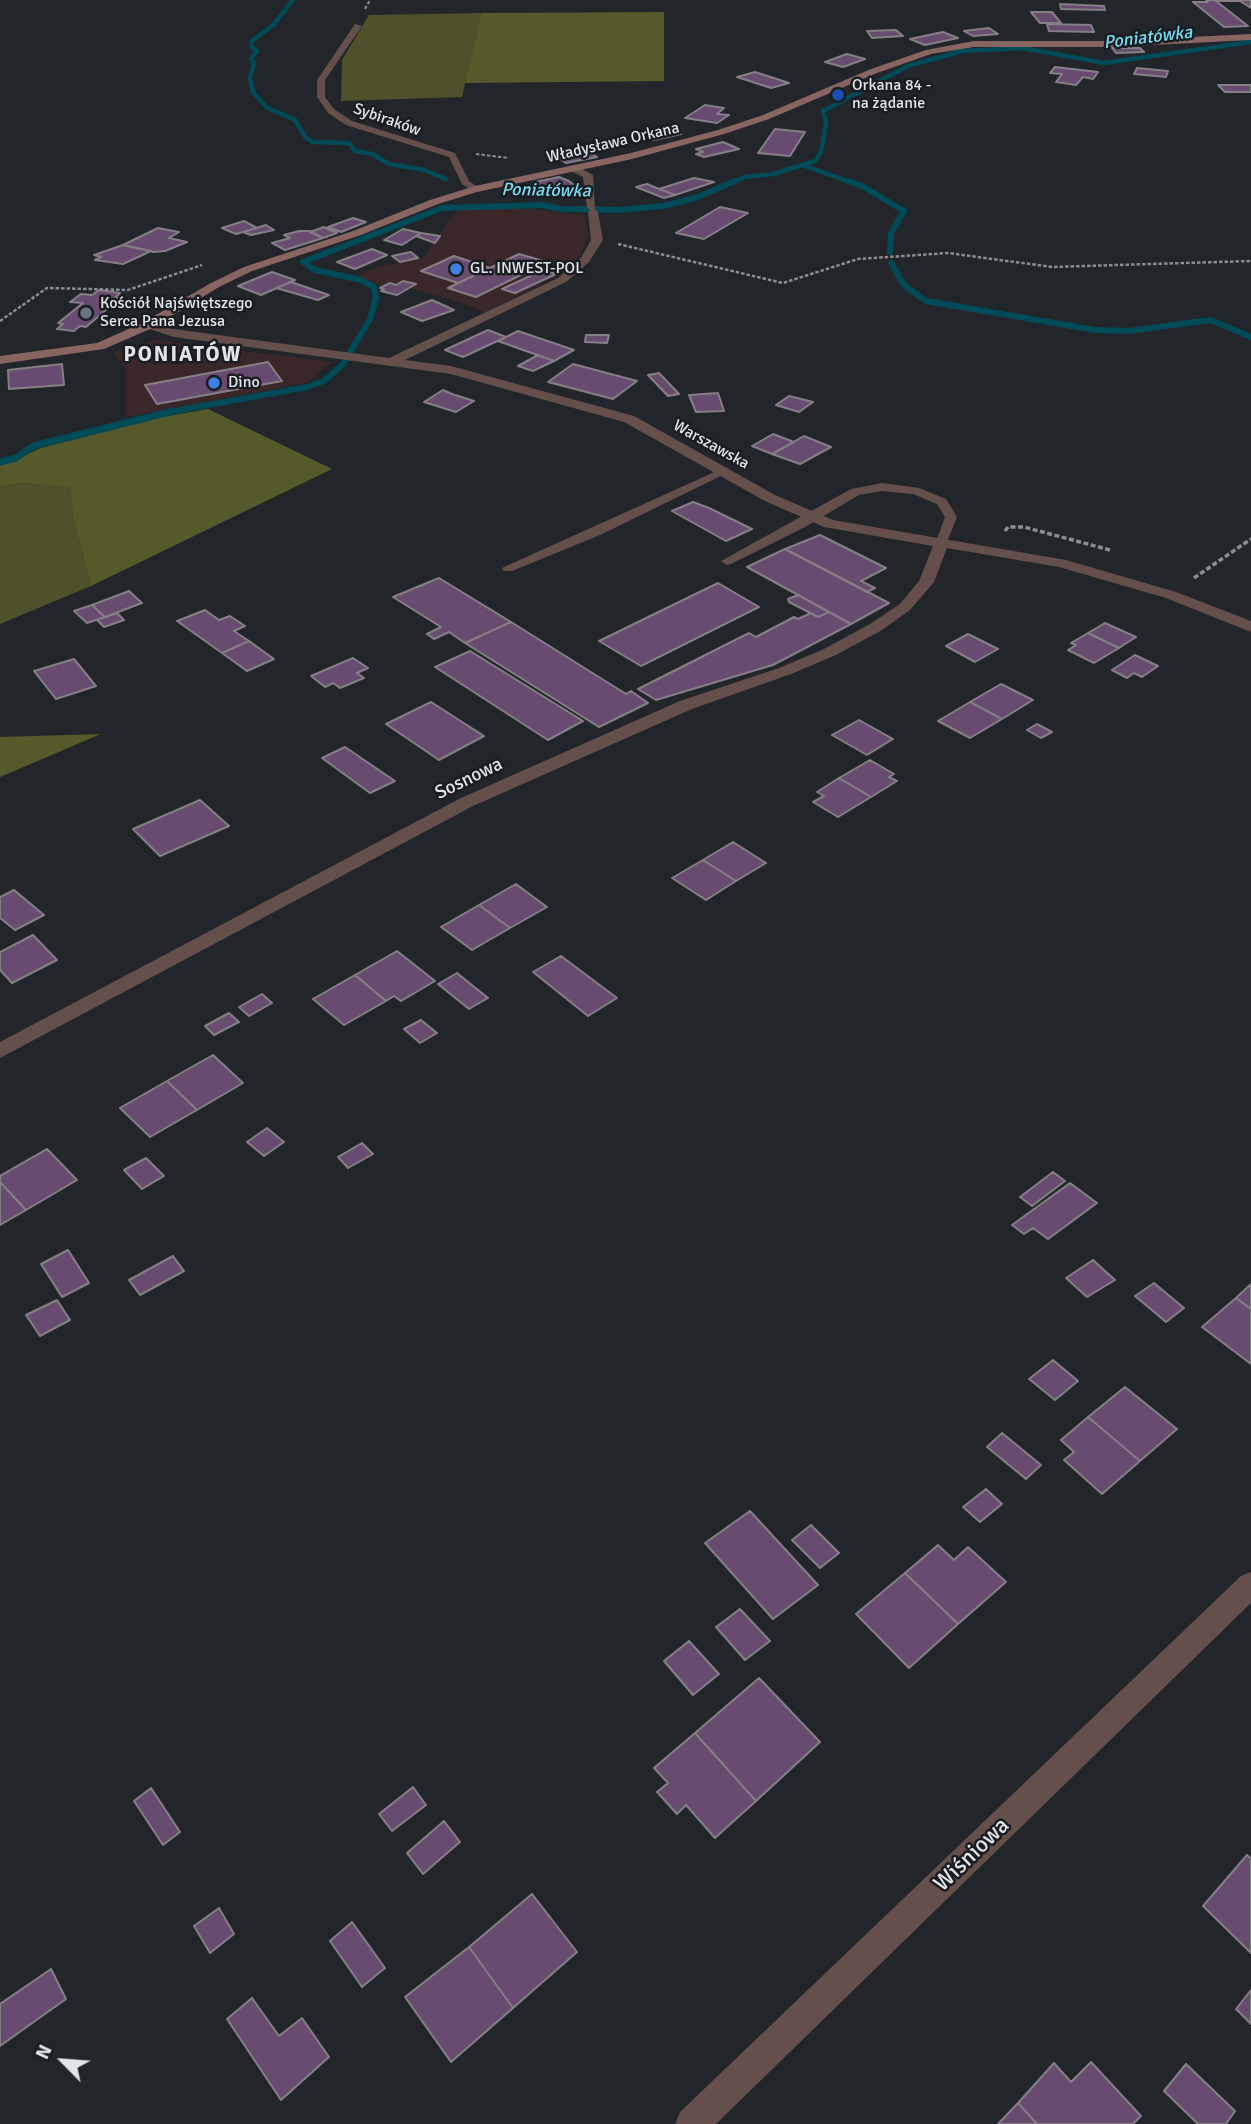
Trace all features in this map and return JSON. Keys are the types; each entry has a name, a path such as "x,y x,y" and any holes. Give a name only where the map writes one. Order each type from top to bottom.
{"street":[{"name":"Władysława Orkana","path":"0,360 100,346 146,326 215,285 248,269 475,189 575,169 722,132 766,117 874,71 950,47 996,43 1153,43 1251,37"},
{"path":"393,361 562,280 585,260 597,240 588,175 575,169"},
{"name":"Warszawska","path":"146,326 451,370 629,419 770,498 829,524 1061,563 1171,595 1251,627"},
{"name":"Sosnowa","path":"0,1051 467,802 686,705 785,671 830,652 876,627 905,607 926,582 941,544"},
{"name":"Wiśniowa","path":"692,2124 1251,1585"}],"lane":[{"name":"Sybiraków","path":"358,26 321,80 321,97 331,111 349,123 375,133 452,155 465,182 475,189"},
{"path":"508,568 596,532 723,472"},
{"path":"727,561 814,517 855,492 882,487 915,491 942,502 951,517 941,544"}],"path":[{"path":"597,240 783,283 858,260 948,253 1052,267 1251,261"},
{"path":"0,321 47,288 128,290 201,264"},
{"path":"1171,595 1251,539"}],"shaded area":[{"path":"515,207 584,215 589,236 580,256 564,272 486,312 447,298 390,283 380,288 375,282 356,277 377,267 423,258 458,209"},
{"path":"155,340 332,362 306,383 126,417 126,369 113,353"}],"green space":[{"path":"664,12 664,81 465,83 481,13"},
{"path":"481,13 462,97 341,101 342,60 369,15"},
{"path":"208,409 332,469 91,586 73,518 70,487 22,483 0,487 0,466 41,448 162,417"},
{"path":"22,483 70,486 73,518 91,586 0,624 0,487"},
{"path":"101,734 0,777 0,737"}],"building":[{"path":"1206,0 1251,0 1251,8 1240,1 1216,1 1248,26 1224,27 1193,2 1208,2"},
{"path":"1060,4 1104,6 1105,10 1061,9"},
{"path":"1031,12 1052,12 1061,23 1040,23"},
{"path":"1047,24 1091,25 1094,32 1049,31"},
{"path":"989,28 998,34 973,36 964,31"},
{"path":"896,30 903,36 872,38 867,31"},
{"path":"943,32 958,38 925,45 910,39"},
{"path":"1112,48 1140,48 1144,52 1116,53"},
{"path":"847,54 865,59 843,67 825,62"},
{"path":"1055,67 1098,72 1093,79 1083,77 1076,85 1056,82 1062,74 1050,73"},
{"path":"1137,68 1168,71 1166,77 1134,74"},
{"path":"755,72 789,83 771,88 737,77"},
{"path":"1218,85 1251,85 1251,92 1225,92"},
{"path":"705,105 724,108 717,114 729,115 717,123 685,118"},
{"path":"670,129 681,134 654,140 643,135"},
{"path":"775,129 805,132 790,156 758,153"},
{"path":"723,142 739,149 704,157 696,154 703,152 696,149"},
{"path":"586,150 597,157 566,163 555,156"},
{"path":"559,177 580,190 556,195 535,182"},
{"path":"694,178 714,182 675,195 659,189"},
{"path":"647,184 675,195 664,198 636,187"},
{"path":"720,207 748,213 704,239 676,233"},
{"path":"353,218 366,222 341,232 328,227"},
{"path":"244,221 257,228 236,234 222,228"},
{"path":"266,225 274,230 251,235 243,232"},
{"path":"324,227 337,233 323,238 310,232"},
{"path":"158,228 179,232 169,238 187,242 165,251 154,252 123,245"},
{"path":"403,229 421,233 402,245 384,240"},
{"path":"310,231 323,238 285,250 272,243 290,238 284,235"},
{"path":"421,233 440,236 435,243 416,236"},
{"path":"123,245 151,251 123,264 95,260 101,257 94,255"},
{"path":"372,249 387,255 355,269 337,262"},
{"path":"411,252 418,258 400,262 392,256"},
{"path":"519,254 547,262 476,297 448,288"},
{"name":"GL. INWEST-POL","path":"454,256 490,268 458,283 421,271"},
{"path":"543,270 556,274 515,293 502,289"},
{"path":"272,272 295,280 261,295 238,286"},
{"path":"403,281 416,284 397,295 381,291 384,289 380,288 390,283 396,285"},
{"path":"291,282 329,295 318,300 276,288"},
{"name":"Kościół Najświętszego Serca Pana Jezusa","path":"99,290 120,293 115,298 120,298 86,327 80,326 74,331 57,329 63,324 58,323 83,303 70,302 81,294 92,295"},
{"path":"432,300 454,310 422,321 401,312"},
{"path":"488,330 506,337 463,357 445,350"},
{"path":"518,331 574,350 554,361 498,341"},
{"path":"586,335 609,335 607,343 585,342"},
{"path":"538,355 554,361 533,371 518,366"},
{"name":"Dino","path":"268,362 282,381 157,404 145,385"},
{"path":"62,364 64,385 9,389 8,370"},
{"path":"573,364 637,381 613,399 548,382"},
{"path":"659,373 679,394 668,396 648,375"},
{"path":"443,390 474,401 456,412 424,402"},
{"path":"718,393 724,411 696,412 689,395"},
{"path":"789,396 813,402 799,412 776,405"},
{"path":"773,434 794,442 772,454 752,446"},
{"path":"804,436 831,447 800,464 772,454"},
{"path":"693,502 752,529 726,541 672,511"},
{"path":"820,535 886,568 861,581 875,588 867,592 785,549"},
{"path":"785,549 889,603 851,624 747,567"},
{"path":"439,578 511,622 465,643 449,632 434,639 427,634 441,627 393,597"},
{"path":"718,583 759,607 641,666 599,641"},
{"path":"129,591 142,603 105,617 92,605"},
{"path":"798,595 829,612 818,617 789,602 788,599"},
{"path":"92,605 105,617 87,623 74,611"},
{"path":"205,610 219,620 230,616 245,626 234,631 249,641 222,653 177,621"},
{"path":"829,612 851,624 773,665 656,700 638,689 749,633 756,637 794,617 798,619 811,613 818,617"},
{"path":"117,613 124,620 104,627 97,620"},
{"path":"511,622 626,694 631,691 648,703 599,727 465,643"},
{"path":"1105,623 1136,637 1119,648 1088,633"},
{"path":"1088,633 1119,648 1094,663 1068,650 1076,645 1071,643"},
{"path":"968,634 998,649 975,662 946,646"},
{"path":"249,641 274,659 247,671 222,653"},
{"path":"470,651 583,721 548,740 435,667"},
{"path":"1135,655 1158,666 1142,677 1134,673 1127,678 1112,670"},
{"path":"353,658 368,668 357,673 364,678 340,688 333,683 325,687 311,676"},
{"path":"74,659 96,686 56,699 34,671"},
{"path":"1001,684 1033,700 1002,719 970,702"},
{"path":"431,702 484,736 439,760 386,724"},
{"path":"970,702 1002,719 970,738 938,721"},
{"path":"859,720 893,739 867,755 832,735"},
{"path":"1037,724 1052,732 1041,738 1027,730"},
{"path":"345,747 395,781 370,793 322,758"},
{"path":"870,760 894,774 889,777 897,781 871,797 839,778"},
{"path":"839,778 871,797 838,817 813,802 824,796 817,792"},
{"path":"200,800 229,826 160,856 133,829"},
{"path":"733,842 766,863 736,881 703,860"},
{"path":"703,860 736,881 706,900 672,878"},
{"path":"516,884 547,907 510,928 479,905"},
{"path":"14,890 44,915 15,930 0,918 0,897"},
{"path":"479,905 510,928 472,950 441,927"},
{"path":"33,935 57,960 12,983 0,970 0,952"},
{"path":"397,951 435,981 401,1001 394,996 386,1001 355,975"},
{"path":"561,956 617,998 588,1016 533,972"},
{"path":"457,973 488,998 469,1009 438,984"},
{"path":"355,975 386,1001 344,1025 313,999"},
{"path":"262,994 272,1003 249,1016 239,1007"},
{"path":"229,1013 239,1022 214,1035 205,1026"},
{"path":"421,1020 437,1033 420,1043 404,1029"},
{"path":"213,1055 243,1083 197,1110 167,1081"},
{"path":"167,1081 197,1110 150,1137 120,1108"},
{"path":"267,1128 284,1142 264,1156 247,1142"},
{"path":"362,1143 373,1154 348,1168 338,1157"},
{"path":"47,1149 77,1180 26,1210 0,1182 0,1176"},
{"path":"146,1158 164,1176 142,1189 124,1170"},
{"path":"1053,1172 1065,1181 1032,1206 1020,1197"},
{"path":"0,1182 26,1210 0,1225"},
{"path":"1070,1183 1097,1203 1048,1239 1033,1228 1024,1234 1012,1225"},
{"path":"68,1250 89,1283 62,1297 41,1264"},
{"path":"173,1256 184,1271 140,1295 129,1280"},
{"path":"1093,1260 1115,1280 1087,1297 1066,1278"},
{"path":"1154,1283 1184,1308 1166,1322 1135,1296"},
{"path":"1251,1284 1251,1309 1236,1298"},
{"path":"1236,1298 1251,1309 1251,1364 1202,1327"},
{"path":"57,1300 70,1320 40,1336 26,1315"},
{"path":"1053,1360 1078,1381 1055,1400 1029,1379"},
{"path":"1125,1387 1177,1429 1140,1461 1088,1417"},
{"path":"1088,1417 1140,1461 1102,1494 1064,1460 1074,1452 1061,1440"},
{"path":"1002,1433 1041,1465 1026,1479 987,1447"},
{"path":"986,1489 1002,1504 980,1522 963,1507"},
{"path":"750,1511 818,1585 773,1619 705,1543"},
{"path":"811,1525 839,1553 820,1568 792,1540"},
{"path":"938,1545 954,1560 968,1547 1006,1582 958,1624 905,1573"},
{"path":"905,1573 958,1624 909,1668 856,1614"},
{"path":"740,1609 770,1641 745,1660 716,1627"},
{"path":"689,1641 719,1674 693,1695 664,1661"},
{"path":"759,1678 820,1742 756,1801 695,1733"},
{"path":"695,1733 756,1801 715,1838 686,1805 677,1814 657,1792 668,1783 654,1768"},
{"path":"413,1787 426,1805 392,1831 379,1814"},
{"path":"151,1788 180,1832 163,1845 134,1801"},
{"path":"444,1821 460,1842 423,1874 407,1853"},
{"path":"1247,1855 1251,1859 1251,1953 1203,1906"},
{"path":"532,1894 577,1952 513,2008 469,1947"},
{"path":"219,1908 234,1934 210,1953 194,1926"},
{"path":"352,1922 385,1968 362,1987 330,1941"},
{"path":"469,1947 513,2008 451,2062 405,1997"},
{"path":"51,1969 66,1999 0,2046 0,2004"},
{"path":"1251,1990 1251,2024 1236,2009"},
{"path":"252,1998 279,2036 302,2018 329,2057 281,2100 227,2019"},
{"path":"1091,2062 1141,2116 1133,2124 1037,2124 1018,2103 1054,2063 1071,2082"},
{"path":"1186,2064 1235,2111 1226,2124 1198,2124 1164,2091"},
{"path":"1018,2103 1037,2124 998,2124"}],"waterway":[{"path":"293,0 274,24 252,41 251,46 257,51 251,59 254,63 250,78 253,92 266,107 295,120 306,138 313,142 349,143 355,151 372,154 389,164 424,170 446,179"},
{"name":"Poniatówka","path":"802,165 815,161 821,152 826,122 823,111 908,66 962,51 1023,48 1104,63 1251,42"},
{"name":"Poniatówka","path":"731,183 745,177 773,174 802,165"},
{"path":"802,165 853,183"},
{"name":"Poniatówka","path":"171,412 307,387 324,381 343,364 370,319 376,298 374,287 361,280 315,270 303,262 442,208 542,205 563,209 618,210 663,206 695,198 735,181"},
{"path":"848,181 862,186 904,211 891,233 890,252"},
{"path":"891,263 904,285 926,301 1095,330 1129,331 1211,320 1251,337"},
{"name":"Poniatówka","path":"0,462 16,458 33,446 171,412"},
{"name":"Poniatówka","path":"164,413 171,412"}],"place":[{"name":"Orkana 84 - na żądanie","path":"838,95"},
{"name":"GL. INWEST-POL","path":"456,269"},
{"name":"Kościół Najświętszego Serca Pana Jezusa","path":"86,313"},
{"name":"Dino","path":"214,383"}],"district":[{"name":"PONIATÓW","path":"183,355"}]}
